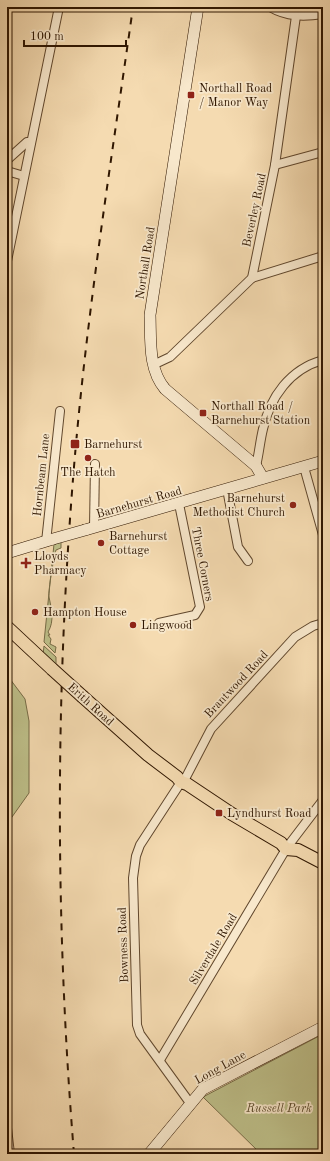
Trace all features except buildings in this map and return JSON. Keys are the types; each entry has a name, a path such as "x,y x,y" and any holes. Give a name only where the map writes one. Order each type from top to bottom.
{"main road":[{"name":"Erith Road","path":"7,627 148,755 232,814 323,863"}],"street":[{"path":"7,262 59,7"},
{"name":"Northall Road","path":"198,7 150,315 153,365 156,375 165,389 256,466 263,478"},
{"path":"270,7 286,14 296,16 323,14"},
{"name":"Beverley Road","path":"252,278 275,165 296,16"},
{"path":"7,160 26,142 31,142"},
{"path":"275,165 323,152"},
{"path":"7,172 24,176"},
{"path":"153,365 170,357 252,278 323,256"},
{"path":"256,466 268,409 278,392 292,376 303,367 323,360"},
{"name":"Hornbeam Lane","path":"50,540 60,411"},
{"name":"Barnehurst Road","path":"7,553 323,461"},
{"path":"89,529 95,464"},
{"path":"304,467 323,535"},
{"path":"227,489 238,547 248,560"},
{"name":"Three Corners","path":"159,623 195,614 200,607 179,504"},
{"name":"Brantwood Road","path":"182,780 211,729 216,723 295,638 313,626 323,623"},
{"name":"Bowness Road","path":"182,780 140,845 133,878 137,1025 140,1034 190,1103"},
{"path":"289,846 323,800"},
{"name":"Silverdale Road","path":"160,1060 289,846"},
{"name":"Long Lane","path":"149,1154 203,1089 323,1027"},
{"path":"7,1128 10,1154"}],"green space":[{"path":"61,542 61,548 56,550 55,553 50,581 54,544"},
{"path":"49,594 52,619 48,632 50,635 48,635 51,639 50,644 56,647 55,653 44,642"},
{"path":"44,646 56,657 56,666 43,655"},
{"path":"7,675 25,699 29,721 29,793 7,824"},
{"name":"Russell Park","path":"323,1034 323,1154 261,1154 203,1097"}],"railway":[{"path":"74,1154 63,980 60,804 61,717 68,542 80,399 101,231 133,7"}],"place":[{"name":"Northall Road / Manor Way","path":"191,95"},
{"name":"Northall Road / Barnehurst Station","path":"203,413"},
{"name":"Barnehurst","path":"75,444"},
{"name":"The Hatch","path":"88,458"},
{"name":"Barnehurst Methodist Church","path":"293,505"},
{"name":"Barnehurst Cottage","path":"101,543"},
{"name":"Lloyds Pharmacy","path":"26,563"},
{"name":"Hampton House","path":"35,612"},
{"name":"Lingwood","path":"133,625"},
{"name":"Lyndhurst Road","path":"219,813"}]}
